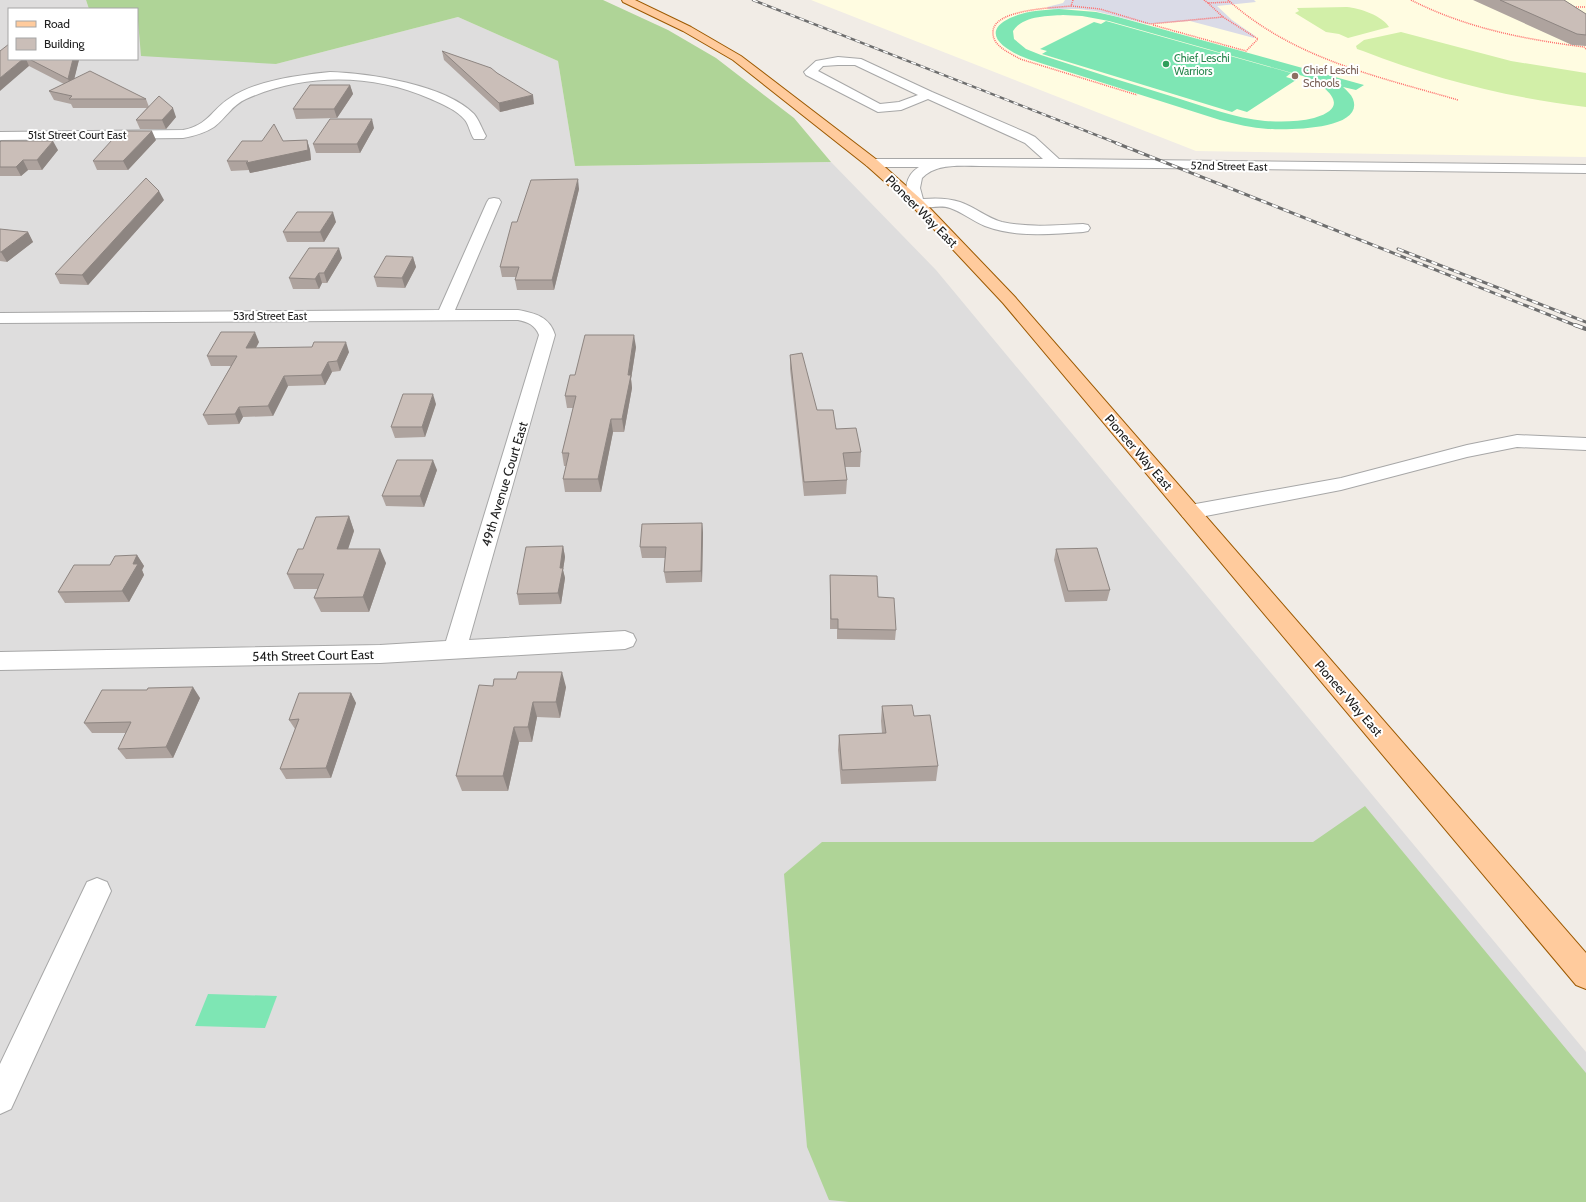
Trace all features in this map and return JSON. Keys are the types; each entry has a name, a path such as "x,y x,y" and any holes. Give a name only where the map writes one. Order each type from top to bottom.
{"main road":[{"name":"Pioneer Way East","path":"627,0 687,29 737,58 872,163 918,204 1009,300 1586,975"}],"street":[{"path":"928,95 901,106 878,108 810,72 820,63 838,60 857,61 928,95 1030,140 1056,163"},
{"name":"51st Street Court East","path":"0,136 184,134 208,125 231,102 259,89 296,80 347,76 384,80 430,94 453,106 469,117 479,136"},
{"name":"52nd Street East","path":"872,163 1056,163 1586,169"},
{"path":"950,163 925,168 915,176 913,182 913,192 918,204 944,203 955,206 981,220 1021,230 1083,228"},
{"path":"445,315 481,236 494,202"},
{"name":"53rd Street East","path":"0,318 518,315 530,317 538,321"},
{"name":"49th Avenue Court East","path":"455,649 547,335 546,329 538,321"},
{"path":"1190,512 1341,484 1467,451 1517,441 1586,444"},
{"name":"54th Street Court East","path":"0,660 380,654 625,640"},
{"path":"0,1098 97,891"}],"path":[{"path":"1071,6 1073,0"},
{"path":"1136,95 1020,59 1004,51 994,40 991,33 994,25 1012,14 1037,9 1071,6 1100,9 1246,51 1258,39 1223,17 1204,0"},
{"path":"1228,0 1243,14 1271,33 1316,56 1353,71 1458,100"},
{"path":"1411,0 1446,16 1481,28 1526,38 1584,47 1586,49"},
{"path":"1208,4 1230,2"},
{"path":"1574,7 1586,6"},
{"path":"1150,24 1223,17"}],"shaded area":[{"path":"0,0 86,0 89,8 8,8 8,60 138,60 138,12 276,64 458,17 558,61 575,166 831,162 936,270 1586,1052 1586,1202 0,1202"},
{"name":"Chief Leschi Schools","path":"811,0 1586,0 1586,157 1196,151"},
{"path":"1065,0 1254,0 1256,2 1217,6 1232,20 1255,36 1254,38 1190,21 1147,24 1095,11 1078,9 1048,9 1047,7 1063,3"}],"green space":[{"path":"86,0 603,0 668,30 716,58 794,118 831,162 575,166 558,61 458,17 276,64 141,56 138,8 89,8"},
{"path":"1347,7 1358,9 1376,16 1382,19 1389,27 1348,38 1339,34 1326,32 1295,13 1299,11 1297,8"},
{"path":"1059,9 1096,12 1118,17 1364,85 1356,90 1343,87 1353,99 1353,110 1347,117 1336,123 1305,128 1268,129 1232,123 1031,60 1007,49 997,37 996,31 1000,24 1010,18 1028,12","holes":["1050,16 1082,16 1109,21 1303,76 1327,90 1332,96 1334,102 1332,108 1326,113 1314,118 1296,121 1283,122 1254,120 1232,115 1041,55 1026,49 1014,39 1013,31 1022,22"]},
{"name":"Chief Leschi Warriors","path":"1106,21 1291,73 1286,77 1296,80 1247,112 1237,109 1232,112 1042,54 1047,51 1040,49 1094,22 1101,24"},
{"path":"1401,32 1511,61 1586,73 1586,107 1501,93 1445,79 1357,49 1356,46 1364,40"},
{"path":"1365,806 1586,1073 1586,1202 849,1202 829,1200 807,1147 784,874 822,842 1313,842"},
{"path":"208,994 277,996 265,1028 195,1026"}],"building":[{"path":"1500,0 1564,0 1586,14 1586,35 1577,34"},
{"path":"8,45 8,60 22,60 0,78 0,51"},
{"path":"442,51 491,68 533,95 499,103"},
{"path":"31,60 73,60 68,79"},
{"path":"90,71 146,99 69,99 72,96 49,91"},
{"path":"310,85 350,85 334,109 293,109"},
{"path":"159,96 173,108 162,120 136,120"},
{"path":"330,119 372,119 357,144 313,144"},
{"path":"274,124 283,141 307,140 308,150 246,163 248,161 227,161 242,141 262,141"},
{"path":"125,131 152,131 123,161 93,161 112,140 116,140"},
{"path":"1,141 53,141 37,160 23,160 16,167 0,167"},
{"path":"146,178 159,191 82,275 55,274"},
{"path":"578,179 552,280 515,280 519,267 500,267 512,222 517,222 531,180"},
{"path":"297,212 333,212 320,232 283,232"},
{"path":"0,229 28,232 0,252"},
{"path":"309,248 339,248 324,273 319,273 315,279 289,278"},
{"path":"386,256 413,257 402,278 374,277"},
{"path":"221,332 255,332 246,348 312,347 314,342 346,342 337,361 328,362 321,375 284,376 268,406 239,407 235,414 203,415 237,356 207,356"},
{"path":"585,335 634,335 628,375 631,375 622,419 611,419 598,479 563,479 569,453 562,453 576,396 565,396 570,375 575,375"},
{"path":"802,353 817,410 833,410 836,429 856,428 861,452 843,453 847,480 804,482 790,355"},
{"path":"403,394 433,394 422,427 391,427"},
{"path":"397,460 433,460 420,496 382,496"},
{"path":"349,516 337,549 380,549 363,597 314,598 324,574 287,574 298,549 303,549 316,517"},
{"path":"702,523 701,571 664,572 666,547 640,547 642,524"},
{"path":"563,546 560,568 563,568 558,593 517,594 526,547"},
{"path":"1097,548 1110,590 1068,591 1056,549"},
{"path":"137,555 133,564 138,564 122,591 58,592 74,565 110,565 115,556"},
{"path":"830,575 877,576 878,597 894,598 896,630 838,629 838,619 831,619"},
{"path":"518,672 562,672 556,702 533,702 528,727 514,727 503,776 456,776 479,685 493,686 494,679 516,679"},
{"path":"193,687 166,747 118,749 131,722 84,723 102,690 147,690 148,688"},
{"path":"299,693 351,693 326,768 280,769 299,719 289,720"},
{"path":"912,705 914,716 930,715 938,766 842,770 839,735 886,733 882,706"}],"railway":[{"path":"753,0 1119,144"},
{"path":"1116,143 1577,326"},
{"path":"1398,249 1586,322"},
{"path":"1575,325 1586,329"}],"place":[{"name":"Chief Leschi Warriors","path":"1166,64"},
{"name":"Chief Leschi Schools","path":"1295,76"}]}
